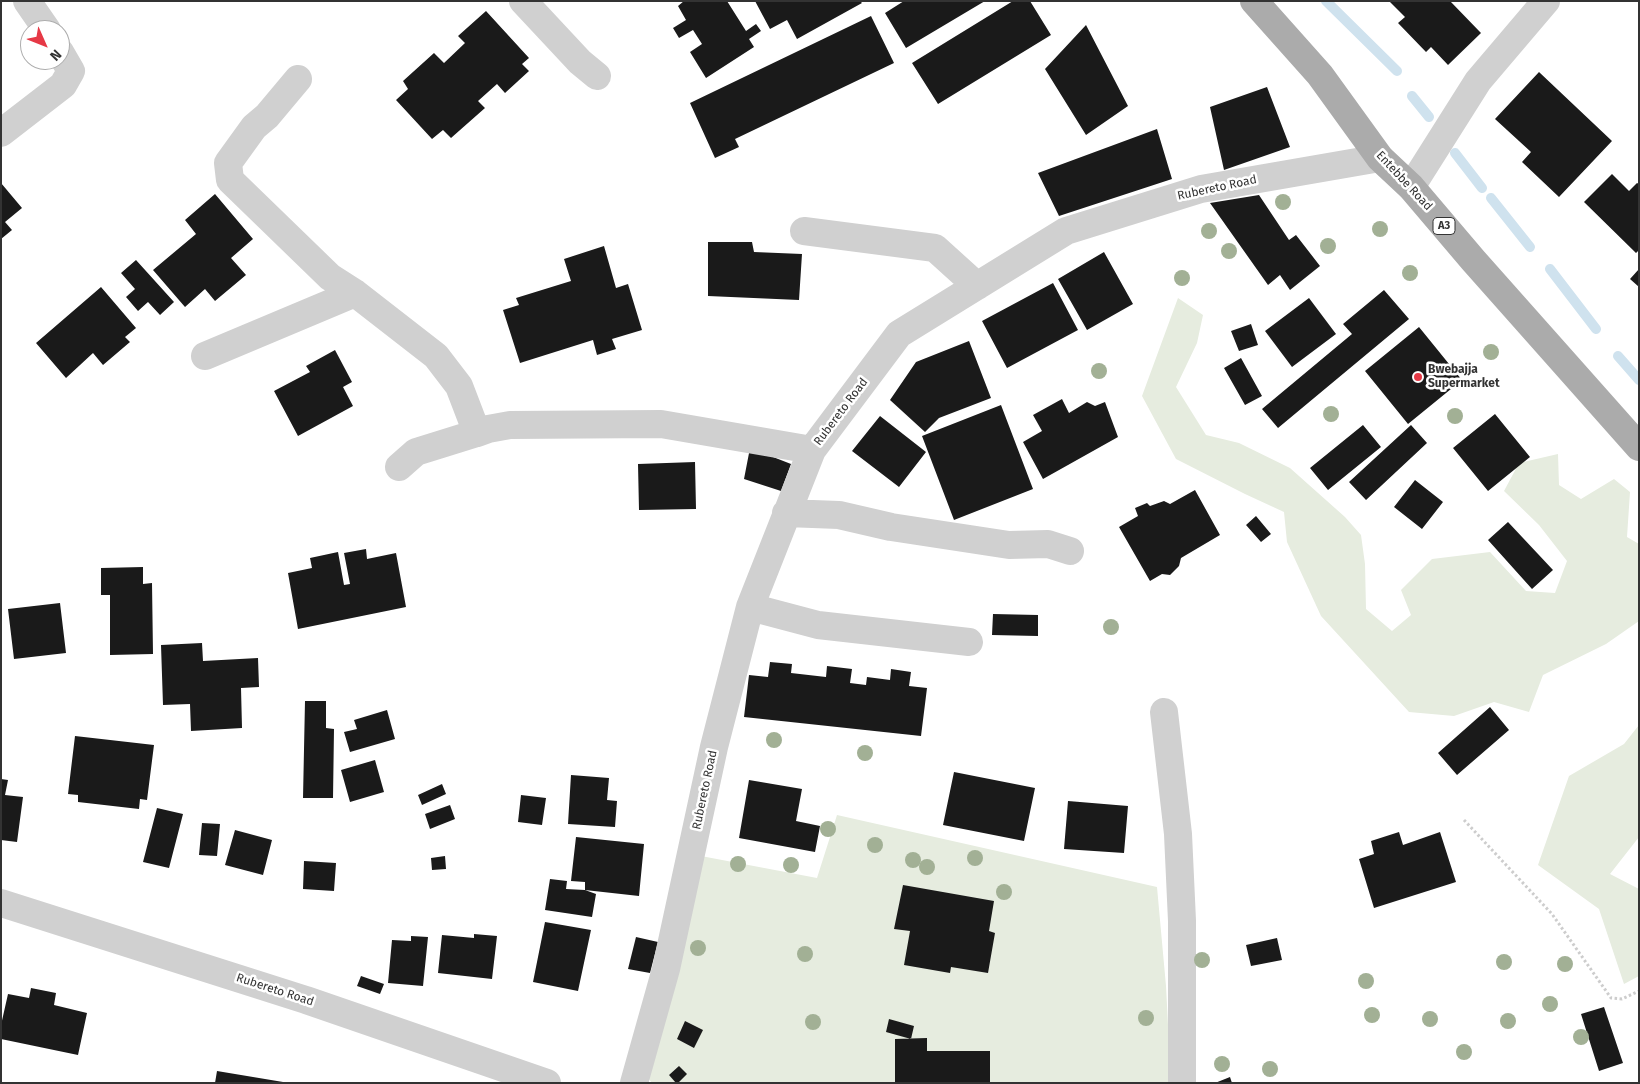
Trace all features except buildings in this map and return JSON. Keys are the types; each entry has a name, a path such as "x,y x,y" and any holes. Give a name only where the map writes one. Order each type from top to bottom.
{"main road":[{"name":"Entebbe Road","path":"1254,1 1320,75 1380,158 1411,186 1473,260 1639,447"}],"street":[{"path":"27,1 39,20"},
{"path":"523,1 580,62 597,76"},
{"path":"1411,186 1478,81 1546,1"},
{"path":"1,133 63,85 71,71 70,69"},
{"path":"298,79 267,116 254,127 228,162 230,180 330,277 355,293 436,356 459,386 477,433"},
{"name":"Rubereto Road","path":"634,1083 666,968 714,747 750,607 812,450 900,334 1066,231 1201,189 1380,158"},
{"path":"804,231 935,248 977,286"},
{"path":"205,356 355,293"},
{"path":"399,467 416,452 488,429 510,425 661,424 812,450"},
{"path":"786,513 839,515 891,526 999,544 1048,544 1070,551"},
{"path":"750,607 818,625 970,642"},
{"path":"1164,712 1178,834 1182,920 1182,1083"},
{"name":"Rubereto Road","path":"1,903 306,1000 547,1083"}],"path":[{"path":"1464,820 1552,914 1611,998 1622,998 1639,991"}],"shaded area":[{"path":"1178,298 1203,315 1197,343 1176,387 1206,435 1239,443 1290,468 1345,517 1361,535 1365,564 1366,609 1392,631 1411,615 1401,590 1432,559 1490,552 1526,591 1555,593 1567,561 1539,525 1504,491 1519,463 1558,454 1559,485 1581,499 1614,479 1630,492 1627,537 1639,544 1639,621 1606,644 1543,675 1529,712 1494,702 1454,716 1409,712 1321,616 1287,542 1284,512 1176,459 1142,396"},
{"path":"1639,725 1639,837 1610,874 1639,889 1639,976 1624,984 1599,909 1538,865 1569,776 1624,744"},
{"path":"837,815 1157,887 1166,986 1171,1083 652,1083 648,1078 701,856 817,878"}],"waterway":[{"path":"1326,1 1397,71"},
{"path":"1412,96 1429,117"},
{"path":"1455,153 1482,188"},
{"path":"1491,198 1530,247"},
{"path":"1550,269 1596,329"},
{"path":"1618,356 1639,380"}],"place":[{"name":"Bwebajja Supermarket","path":"1418,377"}]}
